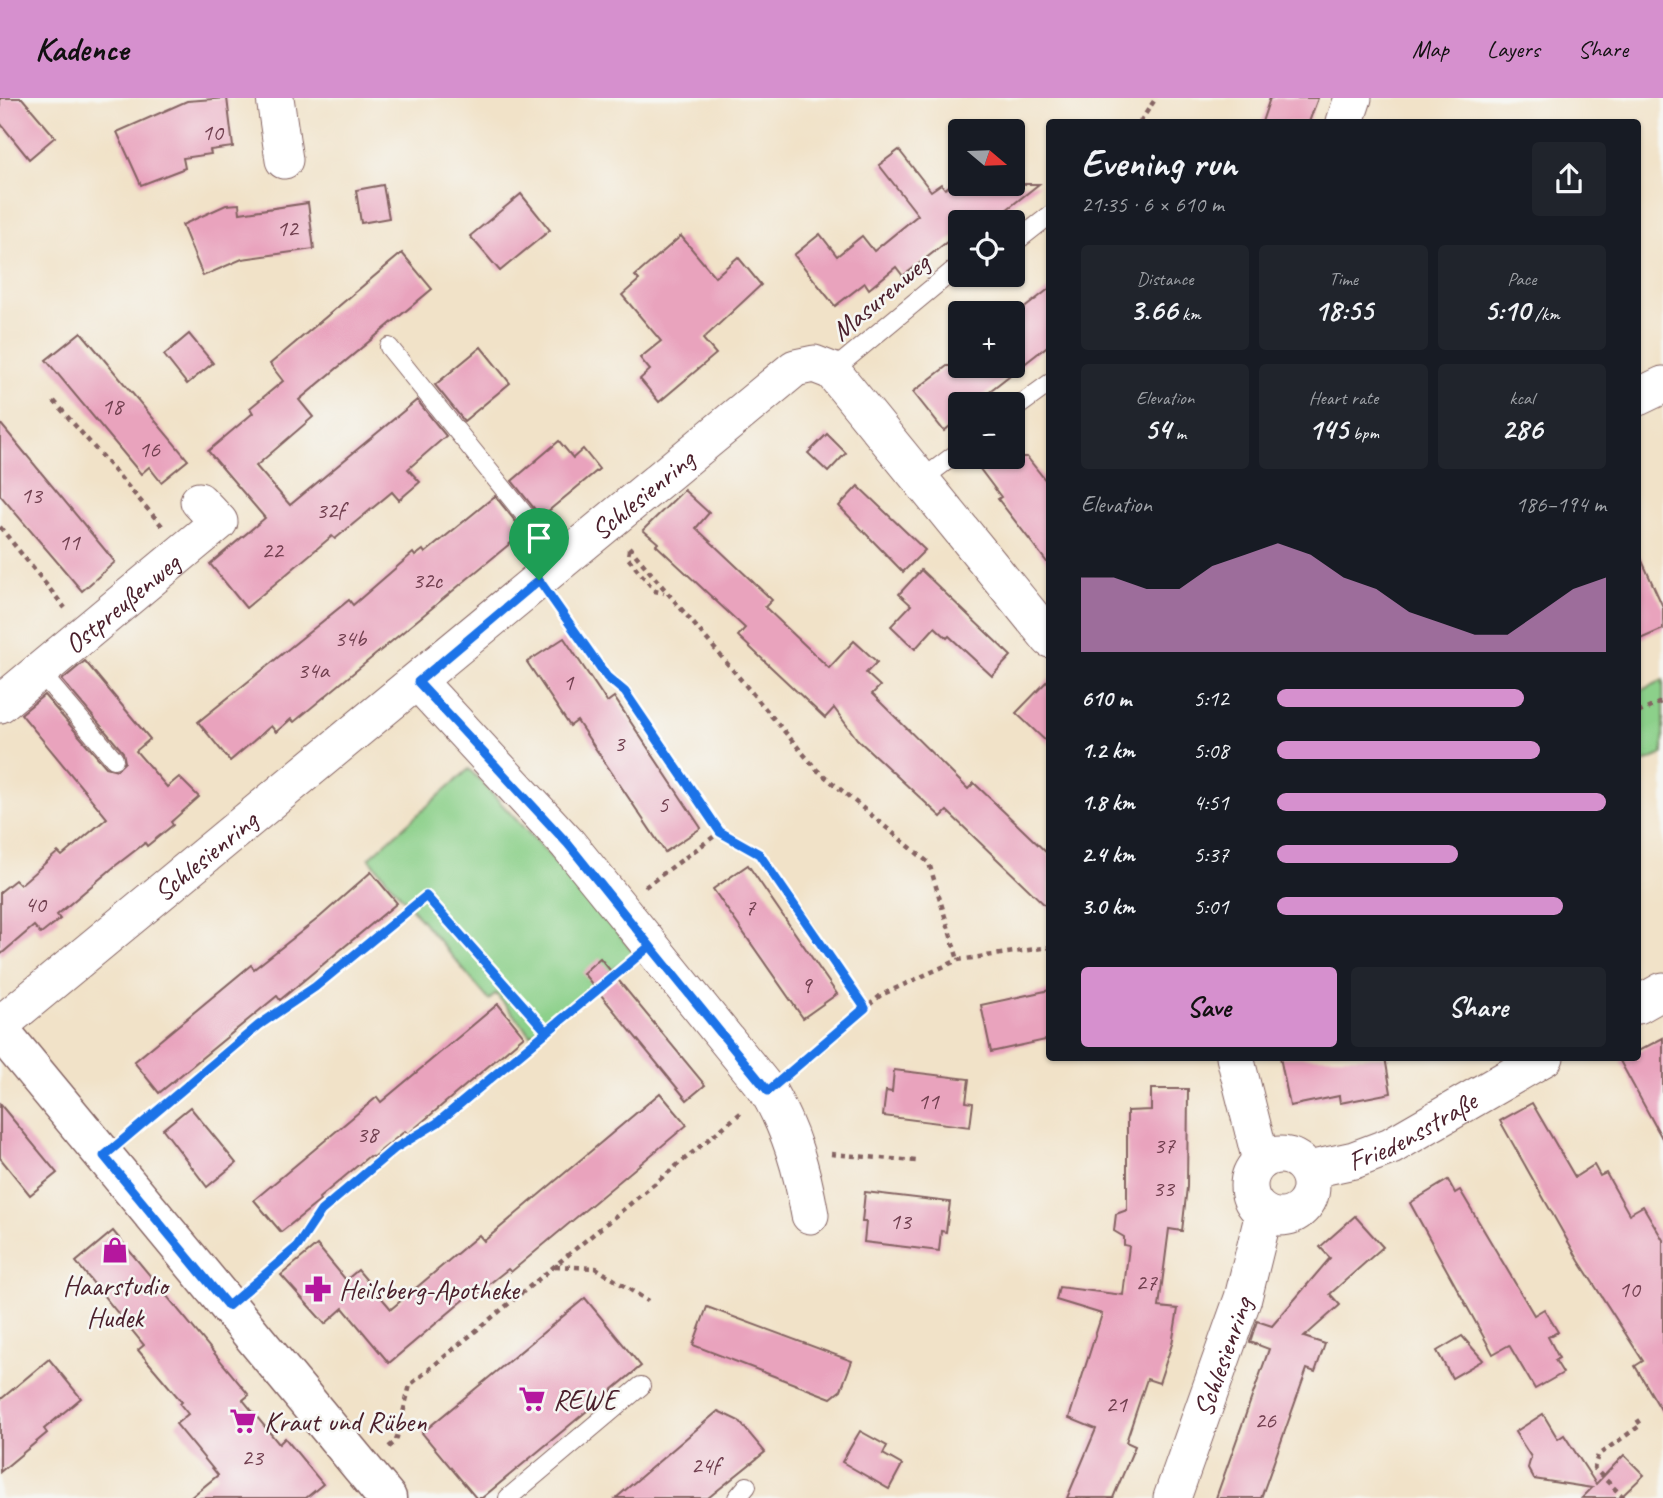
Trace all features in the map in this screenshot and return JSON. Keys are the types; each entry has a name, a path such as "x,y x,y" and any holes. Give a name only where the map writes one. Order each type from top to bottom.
{"street":[{"path":"275,98 284,160"},
{"path":"1346,119 1353,98"},
{"name":"Schlesienring","path":"0,1028 781,377 795,368 814,365 832,371"},
{"path":"832,371 1046,634"},
{"path":"1641,396 1663,385"},
{"name":"Ostpreußenweg","path":"0,704 219,522 199,501"},
{"path":"418,682 568,844 768,1091 785,1121 796,1151 810,1215"},
{"path":"1641,1003 1663,991"},
{"path":"0,1028 375,1484"},
{"path":"1236,1061 1261,1161"},
{"name":"Friedensstraße","path":"1308,1170 1354,1160 1391,1146 1538,1061"},
{"path":"1280,1154 1296,1158 1308,1170 1311,1187 1305,1206 1295,1214 1281,1218 1264,1213 1251,1200 1248,1190 1250,1178 1261,1161 1280,1154"},
{"name":"Schlesienring","path":"1172,1498 1243,1298 1264,1213"}],"lane":[{"path":"1025,235 1046,218"},
{"name":"Masurenweg","path":"832,371 948,275"},
{"path":"389,347 551,571"},
{"path":"1025,401 1046,386"},
{"path":"920,481 948,460"},
{"path":"39,671 114,759"},
{"path":"508,1498 562,1442 641,1386"}],"path":[{"path":"1142,119 1156,98"},
{"path":"54,401 185,552"},
{"path":"0,527 86,633"},
{"path":"630,548 628,558 655,591 665,593"},
{"path":"634,554 817,770 929,863 958,960"},
{"path":"551,571 607,677 625,692 720,832 759,854 865,1008"},
{"path":"1641,712 1663,701"},
{"path":"618,906 720,832"},
{"path":"104,1156 259,1025 315,987 426,896 547,1032"},
{"path":"228,1306 297,1247 321,1211 394,1149 437,1123 650,946"},
{"path":"375,1484 396,1441 410,1385 881,995 958,960 1046,948"},
{"path":"796,1151 916,1161"},
{"path":"554,1266 596,1268 649,1301"},
{"path":"1624,1498 1594,1468 1598,1455 1641,1425 1637,1419"}],"green space":[{"path":"1663,680 1663,754 1641,764 1641,691"},
{"path":"469,769 590,899 634,953 531,1035 496,994 489,1000 369,858"}],"building":[{"path":"0,98 22,98 55,137 29,159 0,123"},
{"path":"227,98 233,147 210,150 211,154 183,158 185,168 141,185 117,132 187,101"},
{"path":"1270,98 1318,98 1310,119 1263,119"},
{"path":"899,150 931,191 941,184 945,189 948,187 948,196 1024,196 1006,210 948,210 948,241 903,276 896,267 869,289 865,283 835,306 794,255 820,234 837,256 862,236 874,251 918,215 879,165"},
{"path":"1026,184 1039,184 1026,194"},
{"path":"383,185 389,218 361,223 356,190"},
{"path":"521,194 550,230 500,271 470,236"},
{"path":"308,203 314,249 242,259 203,276 182,225 226,205 239,204 240,213"},
{"path":"681,236 715,277 738,257 761,285 703,339 716,354 659,402 640,379 650,370 640,358 661,341 622,295 639,280 635,276"},
{"path":"402,253 432,289 299,400 313,417 256,466 290,505 417,400 446,436 408,469 420,482 399,500 392,492 335,539 332,536 246,608 210,564 265,518 208,451 253,413 250,408 283,381 270,364"},
{"path":"1046,291 1046,347 1025,363 1025,308"},
{"path":"81,332 188,460 161,482 149,467 141,474 46,360"},
{"path":"189,334 213,363 187,384 164,355"},
{"path":"481,347 510,383 464,421 435,385"},
{"path":"947,366 948,378 1006,378 988,392 948,392 948,428 944,431 913,392"},
{"path":"0,423 115,562 82,591 0,495"},
{"path":"827,434 846,453 828,472 808,453"},
{"path":"559,441 573,458 583,449 599,469 541,517 512,481"},
{"path":"1027,457 1046,481 1046,561 998,499 1001,497 980,469 1025,469"},
{"path":"858,486 925,550 903,572 839,506"},
{"path":"684,490 709,513 696,528 772,600 765,607 829,668 854,641 877,662 866,673 880,686 872,694 968,789 974,783 1046,852 1046,906 947,811 941,817 857,739 834,708 825,718 738,636 745,628 643,530"},
{"path":"495,496 524,532 294,722 291,719 276,732 271,726 230,761 198,722 349,600 353,605 413,553 415,556 423,550 425,553"},
{"path":"1641,559 1663,607 1663,629 1641,639"},
{"path":"921,570 1011,656 992,676 949,636 947,638 935,627 915,649 891,626 911,605 899,594"},
{"path":"564,638 607,702 614,697 701,828 665,852 577,721 570,726 527,662"},
{"path":"85,661 150,739 136,751 167,787 179,777 199,797 171,822 173,825 147,846 145,843 115,866 57,915 60,919 41,934 34,926 0,955 0,892 15,880 20,885 58,852 62,856 107,818 21,714 44,695 106,767 117,770 125,762 123,752 62,680"},
{"path":"1046,682 1046,741 1016,713"},
{"path":"748,865 837,994 803,1018 713,889"},
{"path":"371,872 397,903 280,1000 277,996 159,1093 134,1062 251,965 254,969 320,917"},
{"path":"600,958 705,1085 687,1100 583,973"},
{"path":"1046,991 1046,1040 991,1052 981,1005"},
{"path":"498,1004 524,1036 408,1134 405,1131 373,1157 369,1156 281,1232 254,1200 377,1097 381,1102"},
{"path":"1663,1038 1663,1140 1620,1061 1641,1061 1641,1049"},
{"path":"1281,1061 1386,1061 1391,1093 1340,1103 1339,1096 1290,1106"},
{"path":"894,1070 969,1079 966,1102 973,1103 970,1127 883,1116 886,1091 892,1092"},
{"path":"1151,1089 1188,1089 1187,1187 1182,1231 1169,1229 1159,1307 1178,1309 1172,1344 1159,1383 1147,1379 1126,1442 1135,1446 1113,1498 1067,1498 1096,1429 1069,1418 1102,1314 1056,1300 1059,1287 1123,1295 1129,1246 1124,1245 1124,1237 1114,1231 1116,1214 1127,1210 1127,1111 1151,1110"},
{"path":"660,1093 687,1125 511,1272 508,1269 474,1296 471,1294 389,1363 343,1308 325,1324 281,1275 317,1245 346,1280 358,1270 391,1309 479,1235 484,1241"},
{"path":"1532,1103 1575,1177 1594,1165 1600,1176 1606,1173 1629,1214 1643,1206 1663,1240 1663,1413 1635,1366 1643,1361 1579,1261 1500,1121"},
{"path":"0,1104 57,1173 30,1195 0,1158"},
{"path":"190,1107 236,1163 207,1187 163,1129"},
{"path":"1448,1180 1455,1193 1460,1190 1534,1315 1544,1309 1558,1332 1548,1337 1559,1358 1555,1360 1563,1373 1535,1389 1509,1345 1493,1354 1410,1203"},
{"path":"865,1192 950,1202 946,1232 941,1231 939,1251 864,1242 866,1222 862,1222"},
{"path":"1355,1216 1383,1247 1330,1294 1340,1305 1304,1337 1325,1344 1315,1372 1307,1369 1261,1498 1216,1498 1269,1349 1250,1342 1257,1321 1272,1326 1330,1258 1320,1247"},
{"path":"113,1231 249,1395 243,1400 279,1444 285,1438 323,1484 306,1498 190,1498 218,1475 176,1424 188,1414 180,1404 182,1402 138,1350 144,1345 76,1262"},
{"name":"REWE","path":"585,1298 641,1366 482,1498 476,1498 422,1433"},
{"path":"707,1307 852,1361 841,1390 831,1398 693,1345"},
{"path":"1462,1336 1483,1360 1452,1378 1437,1351"},
{"path":"49,1359 81,1398 44,1429 47,1433 0,1472 0,1400"},
{"path":"718,1411 739,1421 765,1452 708,1498 616,1498"},
{"path":"1543,1414 1558,1439 1564,1435 1596,1484 1624,1455 1644,1475 1620,1498 1582,1498 1592,1488 1534,1479 1528,1468 1531,1457 1515,1432"},
{"path":"860,1431 887,1446 883,1454 902,1465 889,1489 842,1462"}],"place":[{"name":"Haarstudio Hudek","path":"115,1250"},
{"name":"Heilsberg-Apotheke","path":"318,1289"},
{"name":"REWE","path":"532,1399"},
{"name":"Kraut und Rüben","path":"243,1421"}],"route":[{"path":"539,580 418,682 568,844 650,946 599,989 437,1123 394,1149 321,1211 297,1247 228,1306 104,1156 259,1025 315,987 426,896 547,1032 650,946 768,1091 865,1008 759,854 720,832 625,692 607,677 539,580"}]}
